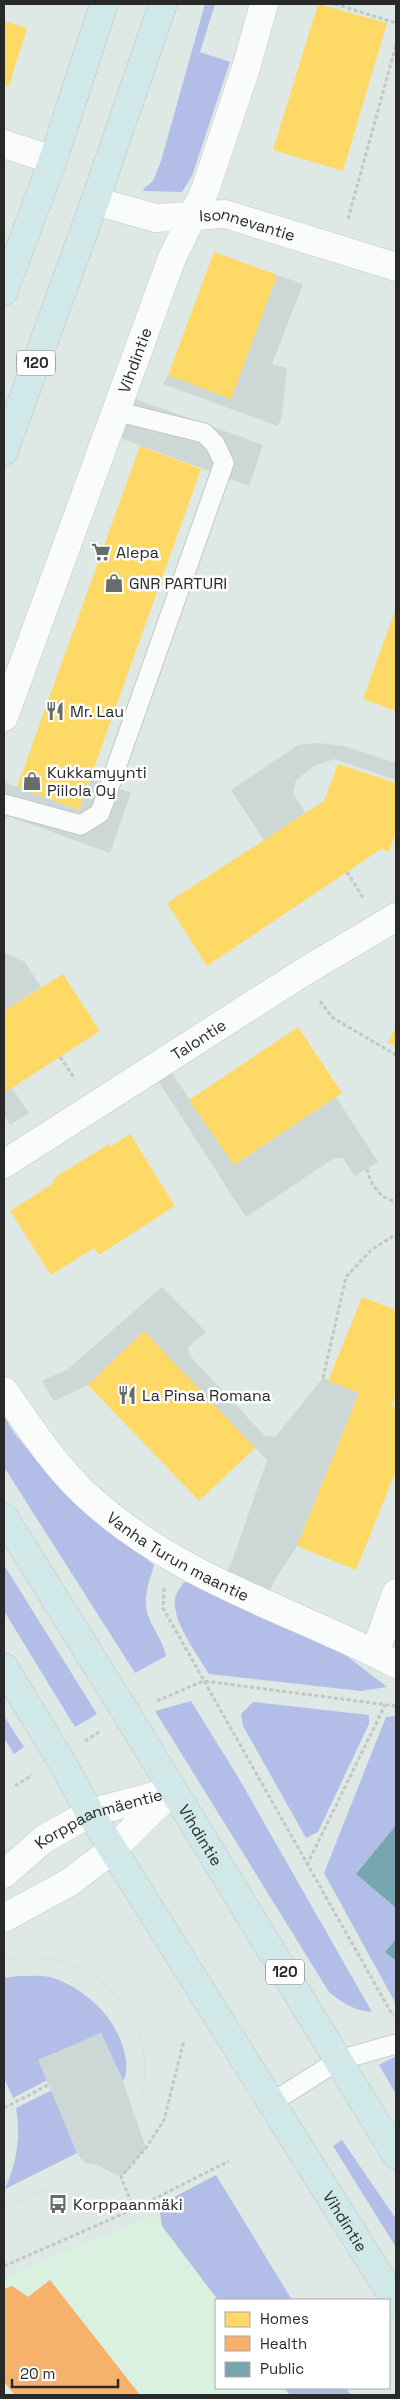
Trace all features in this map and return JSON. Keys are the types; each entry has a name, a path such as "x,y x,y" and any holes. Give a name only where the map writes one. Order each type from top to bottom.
{"main road":[{"path":"4,291 53,160 104,4"},
{"name":"120","path":"4,452 95,201 163,4"},
{"name":"Vihdintie","path":"4,1517 396,2155"},
{"name":"Vihdintie","path":"4,1667 59,1757 90,1813 393,2300"}],"street":[{"name":"Vihdintie","path":"4,717 172,258 208,180 246,68 264,4"},
{"path":"4,144 53,160"},
{"name":"Isonnevantie","path":"95,201 156,218 225,214 396,267"},
{"name":"Talontie","path":"4,1164 302,973 396,917"},
{"name":"Vanha Turun maantie","path":"4,1391 42,1448 82,1491 105,1512 180,1563 242,1595 385,1659"},
{"path":"385,1659 396,1593"},
{"name":"Korppaanmäentie","path":"4,1874 44,1840 90,1813 173,1790"},
{"name":"Korppaanmäentie","path":"4,1918 70,1882 113,1849 173,1790"}],"lane":[{"path":"4,804 81,825 100,813 224,463 215,444 204,433 116,411"},
{"path":"271,2103 339,2060 396,2044"}],"path":[{"path":"335,4 396,23"},
{"path":"340,250 396,45"},
{"path":"347,872 366,902"},
{"path":"302,973 333,1018 396,1055"},
{"path":"60,1056 78,1082"},
{"path":"367,1169 370,1182 378,1192 396,1201"},
{"path":"323,1378 346,1278 370,1250 396,1234"},
{"path":"180,1563 162,1591 163,1608 396,2021"},
{"path":"152,1703 203,1681 396,1706"},
{"path":"307,1865 385,1705"},
{"path":"134,2209 121,2178 146,2148 164,2120 184,2040"},
{"path":"4,2108 50,2084"},
{"path":"4,2266 134,2209 229,2162"}],"shaded area":[{"path":"205,4 215,4 200,52 230,62 192,176 182,192 144,191 143,189 153,181 161,161"},
{"path":"277,275 303,284 272,364 287,368 282,415 278,426 163,384 168,375 231,398"},
{"path":"122,394 263,445 249,486 107,433"},
{"path":"318,743 344,746 396,763 396,780 335,759 314,766 296,780 293,793 305,813 264,840 231,790 298,745"},
{"path":"91,778 131,793 110,853 11,817 4,817 4,782 79,810"},
{"path":"4,953 25,962 41,987 4,1011"},
{"path":"164,1061 234,1165 336,1097 378,1162 355,1176 343,1158 334,1158 246,1217 151,1070"},
{"path":"12,1088 29,1113 10,1125 4,1115 4,1093"},
{"path":"162,1287 206,1332 188,1347 190,1356 265,1436 275,1437 323,1378 359,1393 297,1546 275,1580 263,1604 221,1584 233,1559 267,1460 143,1332 88,1385 54,1401 42,1381 68,1369"},
{"path":"4,1416 14,1433 69,1498 154,1565 148,1584 146,1604 149,1617 162,1643 166,1656 135,1673 4,1467"},
{"path":"4,1565 97,1714 75,1727 4,1611"},
{"path":"184,1582 190,1583 343,1653 387,1687 361,1691 209,1674 187,1638 175,1608 177,1592"},
{"path":"191,1701 238,1777 372,2012 349,2006 329,1992 155,1711"},
{"path":"253,1702 369,1715 369,1724 318,1832 306,1838 243,1726 241,1714"},
{"path":"4,1716 24,1747 14,1754 4,1738"},
{"path":"396,1716 396,1825 356,1874 396,1908 396,1939 385,1952 396,1961 396,2004 324,1873 386,1717"},
{"path":"19,1976 50,1977 74,1988 95,2003 112,2024 123,2047 126,2068 123,2081 101,2033 39,2060 47,2080 13,2098 4,2078 4,1978"},
{"path":"101,2033 123,2081 146,2148 121,2177 95,2164 84,2163 77,2153 38,2060"},
{"path":"396,2056 396,2094 379,2065"},
{"path":"52,2090 77,2153 5,2189 17,2149 16,2108"},
{"path":"342,2140 396,2219 396,2247 333,2146"},
{"path":"216,2175 291,2299 217,2299 162,2226 159,2205"},
{"path":"154,2215 217,2299 215,2299 215,2389 285,2389 290,2395 4,2395 4,2277"},
{"path":"285,2389 347,2389 351,2395 290,2395"}],"building: Homes":[{"path":"318,4 387,23 343,171 273,150"},
{"path":"4,21 27,28 9,86 4,84"},
{"path":"214,252 277,275 231,399 168,375"},
{"path":"140,446 201,469 79,810 17,787"},
{"path":"396,608 396,711 363,699"},
{"path":"338,764 396,783 396,832 389,852 381,849 207,966 167,903 324,801"},
{"path":"63,974 100,1031 4,1093 4,1011"},
{"path":"298,1027 342,1093 234,1165 189,1100"},
{"path":"396,1027 396,1046 388,1042"},
{"path":"130,1134 175,1206 99,1255 94,1248 51,1275 10,1211 54,1183 53,1180 62,1173 109,1144 110,1147"},
{"path":"362,1297 396,1310 396,1396 392,1406 396,1408 396,1471 356,1570 297,1546 359,1393 328,1381"},
{"path":"144,1331 255,1448 199,1501 88,1385"}],"building: Health":[{"path":"50,2280 140,2395 15,2395 4,2382 4,2289 12,2286 28,2297"}],"building: Public":[{"path":"396,1825 396,1908 356,1874"},
{"path":"396,1939 396,1961 385,1952"}],"tram line":[{"path":"4,1959 34,1957 62,1962 87,1972 109,1988 127,2009 139,2034 145,2062 143,2092 132,2123 121,2140 96,2163 82,2172 51,2188 4,2207"}],"place":[{"name":"Alepa","path":"101,552"},
{"name":"GNR PARTURI","path":"114,583"},
{"name":"Mr. Lau","path":"55,711"},
{"name":"Kukkamyynti Piilola Oy","path":"32,781"},
{"name":"La Pinsa Romana","path":"127,1395"},
{"name":"Korppaanmäki","path":"58,2204"}]}
